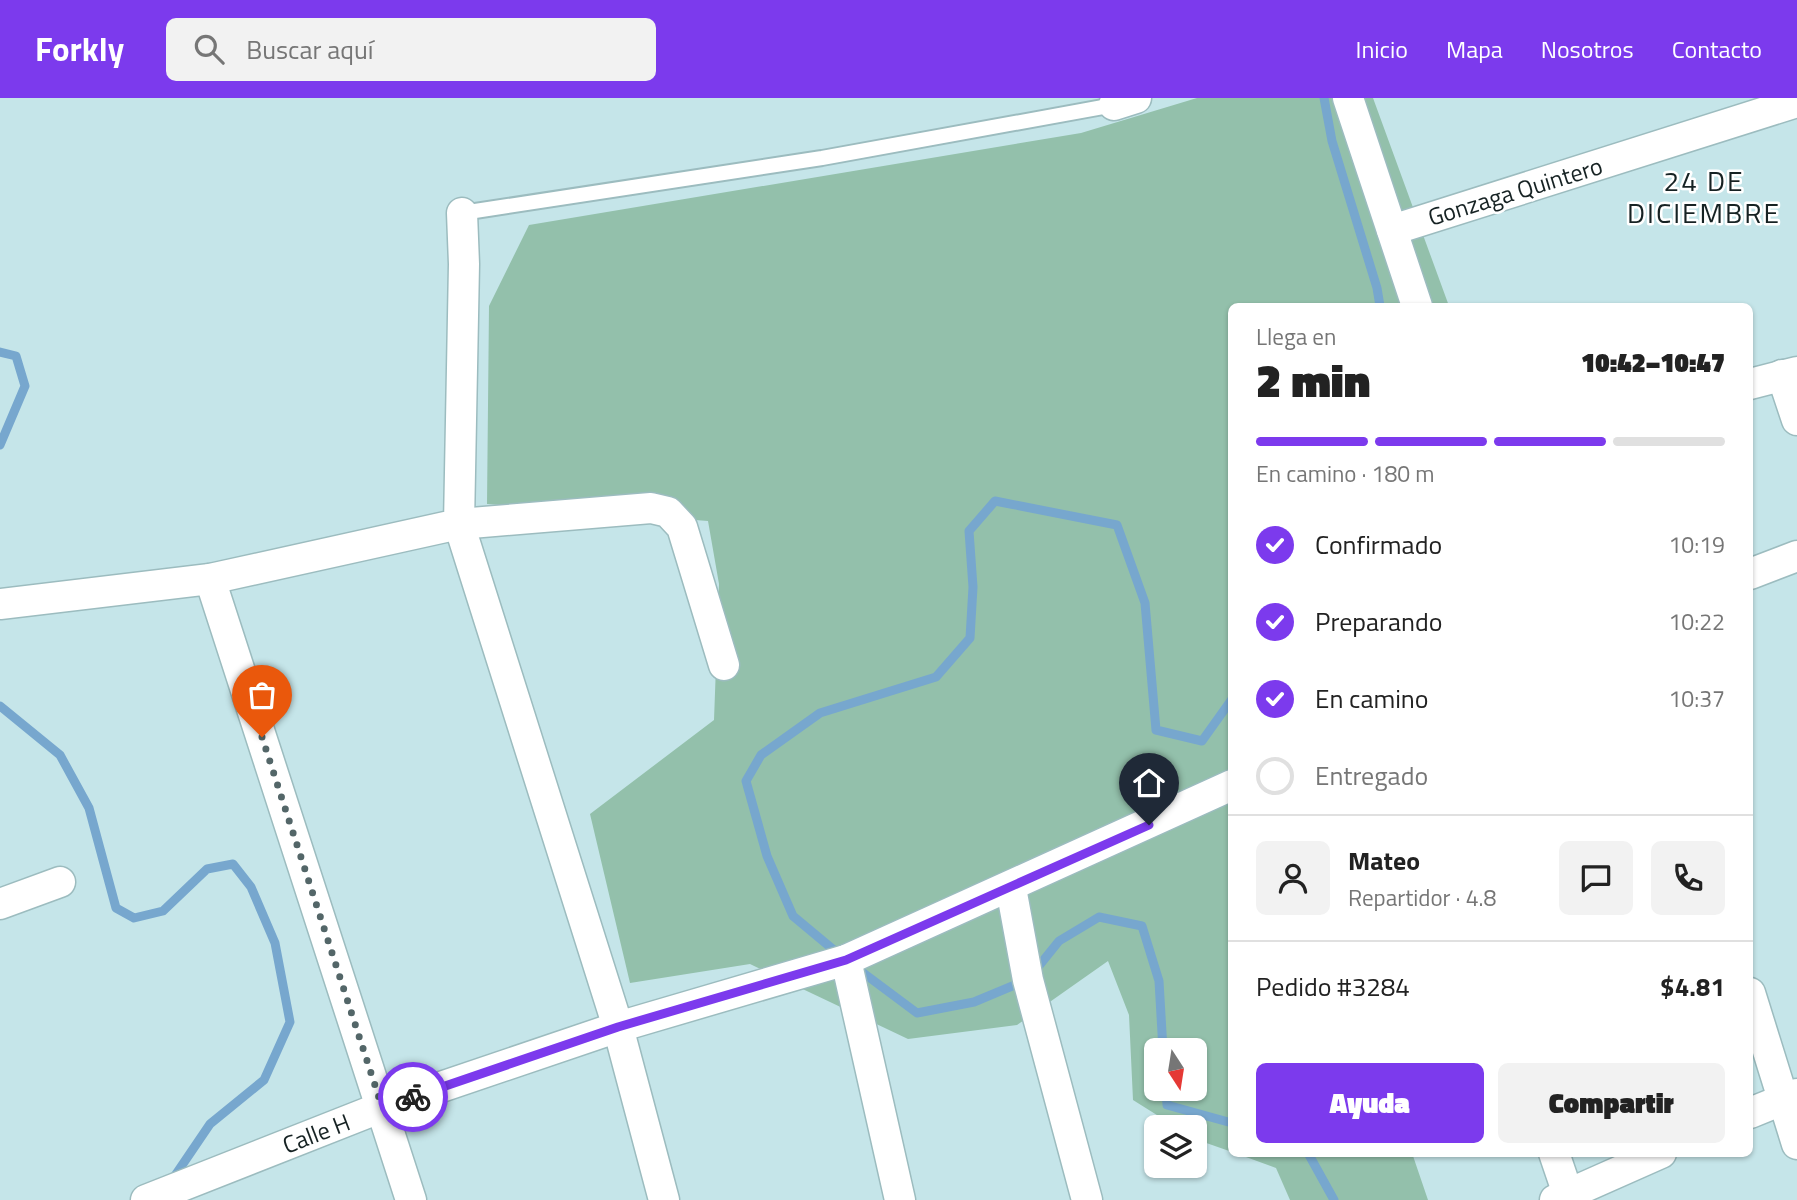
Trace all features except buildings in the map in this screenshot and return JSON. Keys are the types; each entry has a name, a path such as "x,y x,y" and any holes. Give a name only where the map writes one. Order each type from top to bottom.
{"street":[{"path":"1348,98 1416,303"},
{"name":"Gonzaga Quintero","path":"1392,230 1797,102"},
{"path":"462,214 464,264 459,524 618,1027 664,1200"},
{"path":"1753,383 1790,373 1797,420"},
{"path":"0,604 210,579 459,524 637,508 668,512 682,527 724,666"},
{"path":"1753,572 1797,555"},
{"path":"210,579 411,1200"},
{"name":"Calle H","path":"146,1200 382,1107 618,1027 846,960 1228,787"},
{"path":"0,904 60,882"},
{"path":"1011,887 1028,980 1087,1200"},
{"path":"846,960 900,1200"},
{"path":"1753,1001 1789,1097 1797,1144"},
{"path":"1753,1112 1789,1097"},
{"path":"1556,1157 1564,1198 1652,1157"}],"lane":[{"path":"462,214 822,158 1125,102"}],"green space":[{"path":"1197,98 1373,98 1448,303 1228,303 1228,1151 1207,1143 1207,1115 1157,1115 1133,1100 1129,1015 1108,961 1017,1025 908,1039 750,964 630,983 590,814 714,720 719,584 708,521 487,504 489,306 529,225 1081,133"},
{"path":"1246,1157 1413,1157 1428,1200 1290,1200 1276,1168"}],"waterway":[{"path":"1324,98 1332,141 1380,303"},
{"path":"0,352 16,356 25,386 0,445"},
{"path":"841,956 793,916 767,856 746,781 761,755 820,713 936,677 970,638 973,587 969,531 995,501 1117,525 1145,603 1156,730 1202,741 1228,705"},
{"path":"0,706 60,755 89,808 116,908 134,918 163,911 207,869 233,864 251,887 275,943 290,1022 264,1080 210,1124 172,1180"},
{"path":"1034,972 1059,941 1099,917 1142,926 1159,981 1162,1038"},
{"path":"858,969 917,1013 974,1002 1024,981"},
{"path":"1167,1101 1167,1105 1228,1122"},
{"path":"1310,1157 1334,1200"}],"way so far":[{"path":"262,737 382,1107 413,1097"}],"district":[{"name":"24 DE DICIEMBRE","path":"1704,196"}],"route":[{"path":"413,1097 618,1027 846,960 1149,825"}]}
